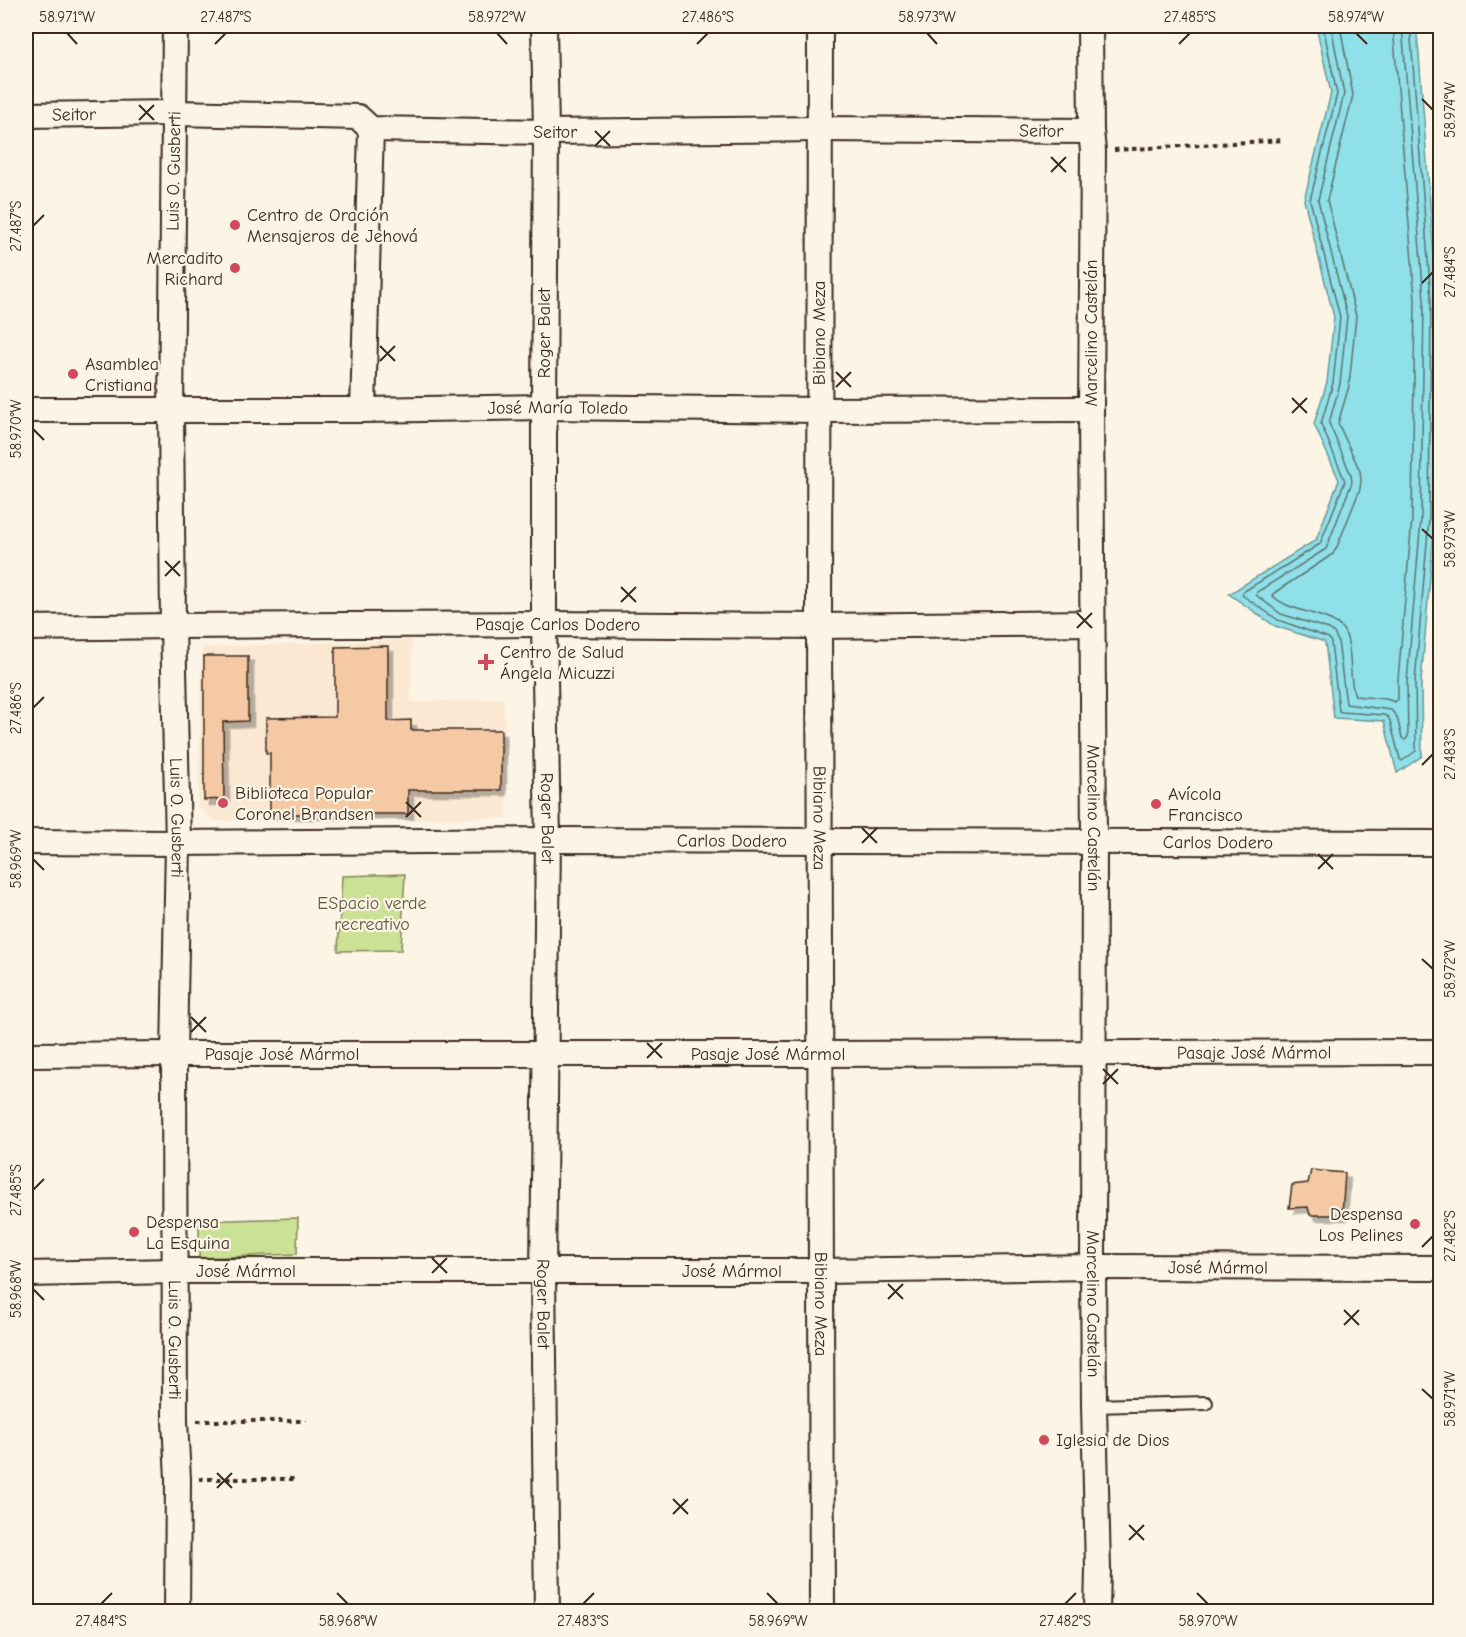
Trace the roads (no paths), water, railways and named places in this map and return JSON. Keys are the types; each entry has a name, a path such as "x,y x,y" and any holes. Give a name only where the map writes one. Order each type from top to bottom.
{"street":[{"name":"Luis O. Gusberti","path":"175,26 171,410 178,843 174,1053 177,1611"},
{"name":"Roger Balet","path":"544,26 546,132 544,624 548,840 543,1271 547,1611"},
{"name":"Bibiano Meza","path":"820,26 822,1611"},
{"name":"Marcelino Castelán","path":"1090,26 1095,1053 1093,1267 1097,1611"},
{"name":"Seitor","path":"26,115 175,113 358,117 371,129 546,132 820,129 1092,141"},
{"path":"363,410 371,129"},
{"name":"José María Toledo","path":"26,410 363,410 544,407 819,410 1091,409"},
{"name":"Pasaje Carlos Dodero","path":"26,628 1092,623"},
{"name":"Carlos Dodero","path":"26,842 548,840 1440,843"},
{"name":"Pasaje José Mármol","path":"26,1055 1440,1052"},
{"name":"José Mármol","path":"26,1274 175,1271 821,1271 1093,1267 1440,1268"}],"lane":[{"path":"1094,1406 1206,1403"}],"water":[{"path":"1316,26 1416,26 1437,298 1435,520 1421,682 1422,756 1397,773 1384,721 1334,718 1325,642 1275,626 1229,594 1316,540 1339,480 1314,424 1327,382 1334,317 1304,200 1331,93"}],"place":[{"name":"Centro de Oración Mensajeros de Jehová","path":"235,225"},
{"name":"Mercadito Richard","path":"235,268"},
{"name":"Asamblea Cristiana","path":"73,374"},
{"name":"Centro de Salud Ángela Micuzzi","path":"486,662"},
{"name":"Biblioteca Popular Coronel Brandsen","path":"223,803"},
{"name":"Avícola Francisco","path":"1156,804"},
{"name":"Despensa Los Pelines","path":"1415,1224"},
{"name":"Despensa La Esquina","path":"134,1232"},
{"name":"Iglesia de Dios","path":"1044,1440"}],"park label":[{"name":"ESpacio verde recreativo","path":"372,913"}]}
